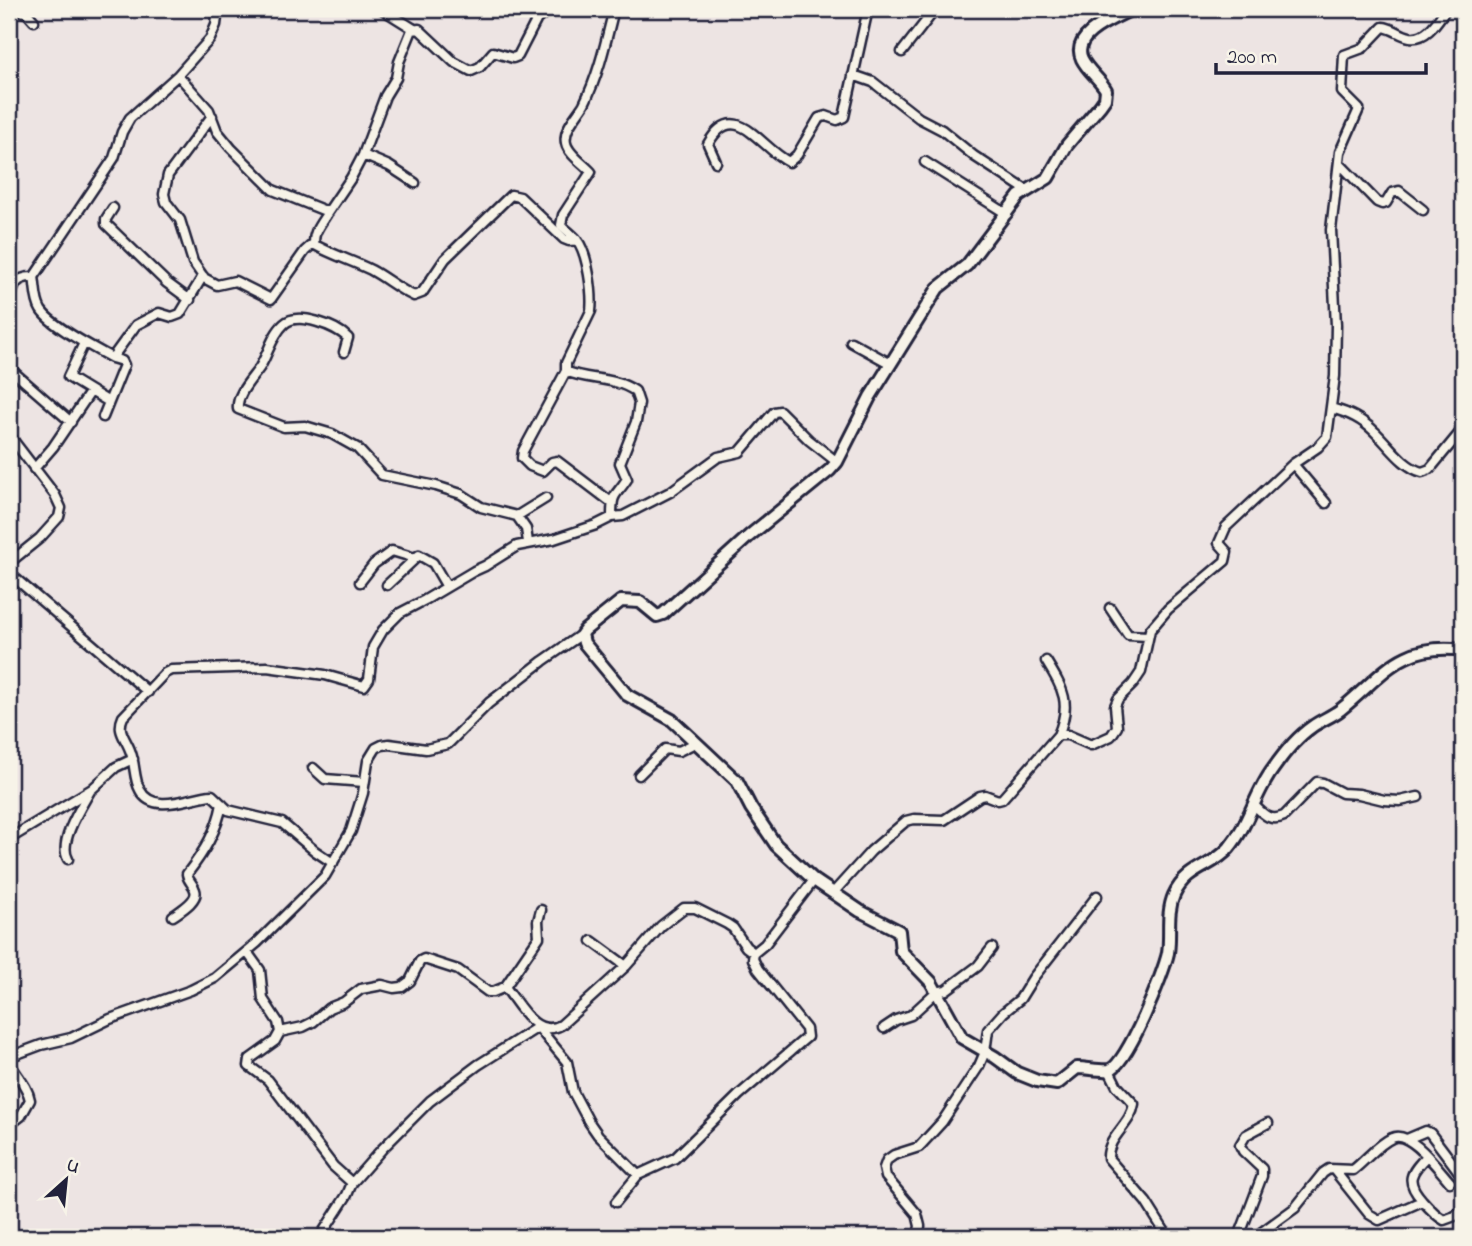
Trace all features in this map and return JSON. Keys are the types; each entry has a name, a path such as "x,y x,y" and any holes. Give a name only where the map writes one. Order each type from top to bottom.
{"street":[{"path":"15,9 27,13 34,21"},
{"path":"103,417 124,365 122,361 84,343 40,309 34,277 114,158 122,132 130,118 178,75 210,39 216,25 218,9"},
{"path":"382,9 414,29 419,29 454,62 471,71 480,67 493,52 513,58 518,56 537,19 550,9"},
{"path":"611,502 557,461 541,471 522,458 523,451 566,371 566,363 591,311 590,278 577,240 561,225 561,221 591,172 567,148 565,139 584,104 602,58 614,9"},
{"path":"716,162 708,144 724,125 734,124 747,128 785,160 791,161 819,118 826,116 837,120 844,117 867,9"},
{"path":"902,52 938,9"},
{"path":"9,1125 21,1116 30,1100 24,1083 13,1071 9,1059 41,1045 71,1038 110,1019 191,990 215,978 247,952 314,888 333,863 351,831 360,803 368,761 376,748 389,744 426,749 448,744 489,704 621,601 640,602 657,616 663,614 749,536 830,470 837,462 870,397 938,288 967,265 1026,190 1036,187 1048,178 1067,145 1105,99 1104,86 1080,55 1082,41 1090,31 1132,9"},
{"path":"1058,735 1068,735 1091,745 1114,733 1117,727 1115,706 1140,672 1148,636 1156,621 1225,561 1227,552 1219,543 1223,531 1293,464 1324,442 1331,422 1336,325 1331,230 1343,143 1359,108 1342,92 1345,53 1363,48 1382,27 1411,37 1424,34 1446,9"},
{"path":"212,116 169,175 164,188 166,202 176,212 193,262 203,276 217,285 235,281 271,299 305,251 314,243 315,233 351,178 363,155 385,96 396,78 409,36 414,29"},
{"path":"178,75 212,116 217,131 231,148 273,190 328,212"},
{"path":"853,75 873,82 919,118 942,130 974,156 1026,190"},
{"path":"363,155 390,166 415,183"},
{"path":"925,162 1007,214"},
{"path":"1339,163 1377,202 1386,203 1392,193 1399,191 1423,210"},
{"path":"314,243 328,253 373,272 414,296 422,293 445,259 511,195 520,197 564,239 569,242 577,240"},
{"path":"113,208 105,222 112,232 167,283 190,300"},
{"path":"112,358 136,325 159,313 177,317 203,276"},
{"path":"9,307 18,280 22,277 34,277"},
{"path":"344,352 348,338 342,332 314,321 289,321 281,327 261,366 241,393 238,409 284,426 305,426 340,438 357,448 382,475 436,486 461,494 481,507 517,516 526,529 528,542"},
{"path":"852,342 891,364"},
{"path":"84,343 68,375 69,379 109,402"},
{"path":"9,368 71,422"},
{"path":"566,371 623,385 637,395 639,403 636,422 621,459 627,479 614,494 611,502 612,517"},
{"path":"34,469 71,422 91,391"},
{"path":"1331,408 1354,415 1411,467 1422,472 1430,469 1463,429"},
{"path":"333,863 282,823 234,812 212,794 168,804 151,801 139,790 133,759 120,732 120,724 133,706 165,673 172,670 245,667 295,669 364,686 369,679 371,651 387,625 409,607 496,560 517,545 554,539 612,517 623,516 670,492 718,457 740,452 775,412 780,411 785,415 809,440 837,462"},
{"path":"9,436 55,495 61,512 40,538 9,563"},
{"path":"1293,464 1326,503"},
{"path":"517,516 546,498"},
{"path":"360,582 374,564 392,551 415,558"},
{"path":"387,585 419,555 429,559 437,568 447,587"},
{"path":"9,573 148,692"},
{"path":"1110,608 1128,636 1148,636"},
{"path":"582,634 590,651 627,695 672,720 737,781 769,837 814,880 860,911 899,931 901,951 923,973 962,1038 1017,1073 1051,1083 1061,1082 1069,1072 1077,1068 1109,1070 1119,1062 1139,1028 1164,966 1169,941 1171,904 1178,887 1193,872 1223,855 1237,839 1268,777 1293,744 1313,726 1345,705 1385,668 1412,653 1440,649 1463,650"},
{"path":"833,893 871,851 906,821 944,820 980,796 1002,799 1058,735 1067,710 1060,683 1046,661"},
{"path":"639,775 665,749 681,751 695,743"},
{"path":"9,839 92,789 116,767 133,759"},
{"path":"313,768 325,779 364,782"},
{"path":"1255,806 1265,817 1279,819 1317,782 1342,793 1384,800 1400,801 1418,797"},
{"path":"68,859 65,846 69,833 92,789"},
{"path":"173,916 192,901 196,894 187,874 208,845 219,820 222,804"},
{"path":"754,953 765,944 814,880"},
{"path":"918,1237 920,1226 917,1214 886,1177 885,1164 894,1154 914,1150 928,1139 979,1066 985,1052 988,1030 1020,999 1033,978 1097,896"},
{"path":"320,1237 352,1184 382,1149 437,1094 538,1027 550,1030 561,1026 675,914 689,907 733,928 746,947 754,953"},
{"path":"280,1032 313,1022 329,1008 344,1002 361,989 382,985 402,987 410,981 422,960 458,970 488,992 505,987 539,937 538,921 541,910"},
{"path":"592,941 626,965"},
{"path":"884,1028 911,1015 936,992 946,990 978,966 992,948"},
{"path":"247,952 262,974 263,999 278,1022 280,1032 275,1041 250,1059 249,1066 268,1080 333,1166 352,1184"},
{"path":"616,1202 638,1175 675,1158 739,1095 807,1037 806,1029 754,963 754,953"},
{"path":"505,987 567,1062 573,1092 598,1135 624,1158 638,1175"},
{"path":"1109,1070 1117,1086 1134,1104 1130,1117 1109,1147 1108,1158 1146,1202 1168,1237"},
{"path":"1240,1237 1262,1176 1262,1169 1242,1151 1240,1145 1246,1135 1268,1123"},
{"path":"1255,1237 1295,1208 1323,1173 1329,1169 1353,1170 1392,1138 1407,1139 1426,1131 1430,1133 1463,1177"},
{"path":"1407,1139 1427,1156 1450,1182"},
{"path":"1427,1156 1416,1167 1411,1180 1414,1191 1430,1210 1444,1220 1455,1216 1463,1208"},
{"path":"1334,1170 1369,1214 1379,1220 1422,1201"}]}
